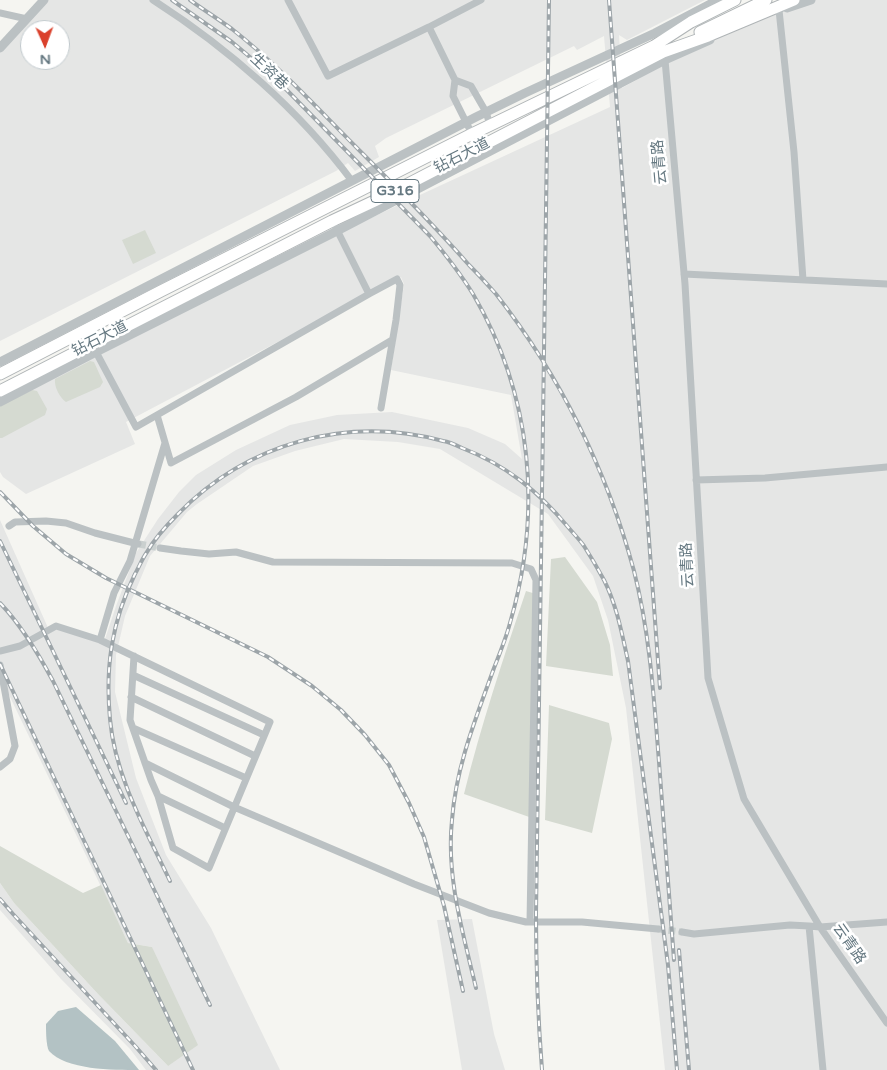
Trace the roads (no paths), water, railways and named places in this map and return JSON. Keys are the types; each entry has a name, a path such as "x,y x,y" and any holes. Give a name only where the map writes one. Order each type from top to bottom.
{"highway":[{"name":"钻石大道","path":"0,391 77,357 335,226 392,192 661,52 691,22 735,0"},
{"path":"661,52 746,0"},
{"path":"661,52 762,1"},
{"name":"钻石大道","path":"0,374 19,359 161,291 490,125 661,52 708,36 789,2"},
{"path":"693,36 789,2"}],"street":[{"path":"0,48 44,0"},
{"name":"生资巷","path":"153,0 175,14 244,66 332,154 352,181"},
{"path":"288,0 328,76 481,0"},
{"path":"0,362 19,359 466,122 654,33 718,0"},
{"path":"803,280 794,152 789,2 811,0"},
{"path":"0,13 27,19"},
{"path":"429,27 455,80 453,96 472,134"},
{"path":"609,54 661,52"},
{"path":"369,294 335,226 632,78 661,52"},
{"name":"云青路","path":"661,52 684,274 708,678 744,799 820,927 887,1023"},
{"path":"455,80 471,86 486,112 490,125"},
{"path":"684,274 887,284"},
{"path":"96,352 136,427 397,279 400,284 381,408"},
{"path":"0,402 77,357 96,352 169,310"},
{"path":"157,415 171,463 296,396 392,340"},
{"path":"100,640 114,593 137,544 166,443"},
{"path":"696,480 765,478 887,467"},
{"path":"9,526 15,522 46,520 66,523 137,544"},
{"path":"160,548 209,554 236,552 273,562 512,564 531,569 536,580 530,922"},
{"path":"0,651 20,646 56,626 100,640 134,656 270,722 209,868 173,848 158,796 130,720 134,656"},
{"path":"0,665 15,746 10,759 0,767"},
{"path":"133,674 264,735"},
{"path":"131,697 255,756"},
{"path":"132,728 246,778"},
{"path":"145,763 234,807 431,891 489,913 530,922 582,922 658,929"},
{"path":"158,796 225,828"},
{"path":"682,932 694,934 790,925 820,927 887,922"},
{"path":"809,926 824,1070"}],"tunnel":[{"path":"139,544 160,548"},
{"path":"658,929 682,932"}],"railway":[{"path":"172,0 232,42 275,78 430,236 473,294 493,332 508,372 519,413 526,454 528,496 526,538 520,581 508,629 462,761 452,820 451,863 461,926 476,988"},
{"path":"190,0 232,29 282,72 415,207 486,283 519,325 541,358 579,426 610,497 623,534 634,571 644,619 651,666 674,960"},
{"path":"542,1070 536,914 549,0"},
{"path":"609,0 660,688"},
{"path":"170,881 125,782 118,762 110,719 109,681 112,644 127,592 150,547 174,518 205,489 235,469 267,453 300,441 335,434 371,431 407,434 451,443 493,462 520,480 545,502 584,546 604,580 612,600 619,620 628,661 668,965 677,1070"},
{"path":"0,492 33,526 66,554 106,578 268,657 312,686 341,710 365,735 389,765 424,837 444,906 463,991"},
{"path":"0,541 126,803"},
{"path":"0,603 29,640 53,681 210,1005"},
{"path":"0,664 193,1070"},
{"path":"0,899 156,1070"},
{"path":"679,950 689,1070"}]}
